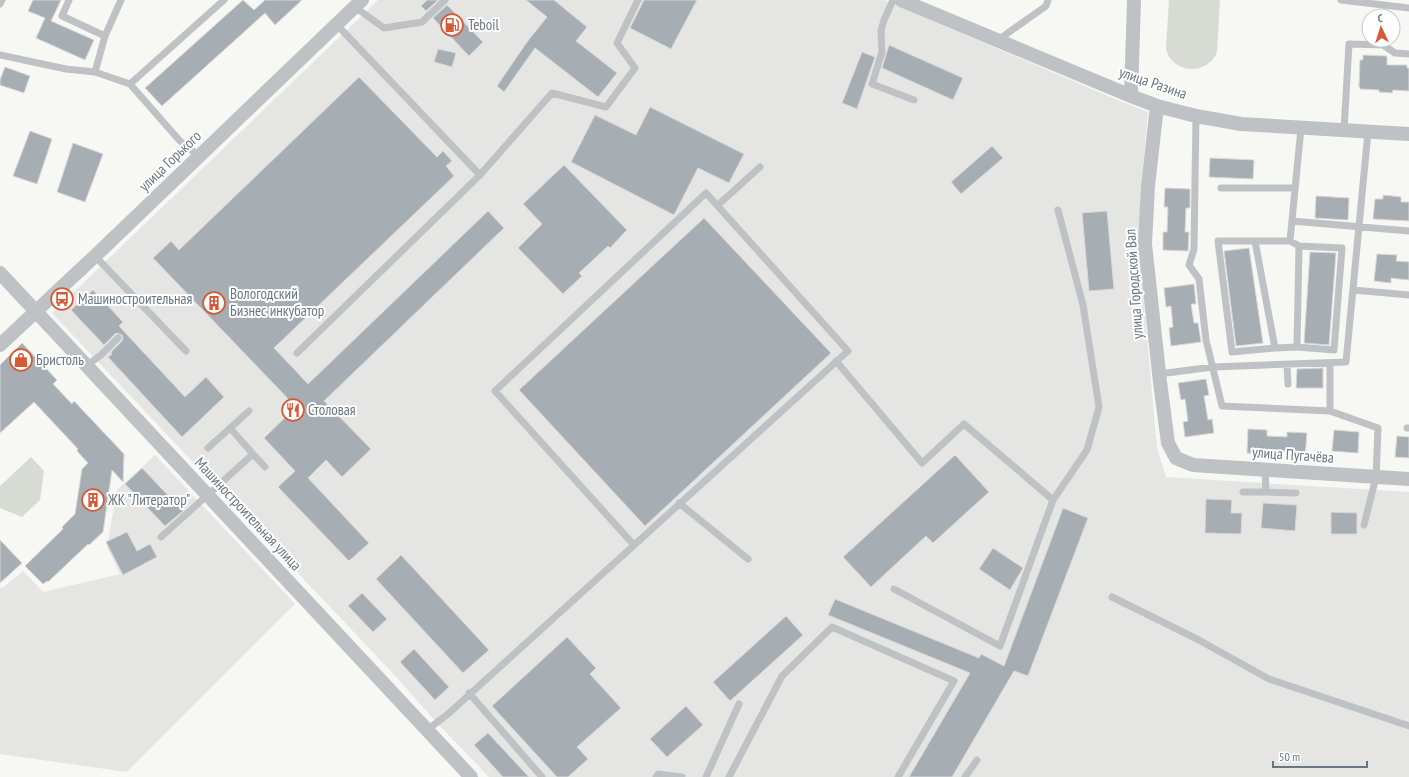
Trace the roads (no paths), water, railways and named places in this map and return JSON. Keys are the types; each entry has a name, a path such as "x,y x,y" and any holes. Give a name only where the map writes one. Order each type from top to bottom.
{"street":[{"name":"улица Разина","path":"901,0 1157,106 1196,116 1241,124 1409,134"},
{"path":"1131,96 1134,0"},
{"name":"улица Горького","path":"0,345 96,256 358,4"},
{"name":"улица Городской Вал","path":"1157,106 1148,186 1145,244 1168,443 1176,458"},
{"name":"Машиностроительная улица","path":"0,273 471,777"},
{"name":"улица Пугачёва","path":"1176,458 1193,465 1409,479"}],"lane":[{"path":"0,4 2,0"},
{"path":"68,0 62,16 105,36"},
{"path":"95,72 105,36 122,0"},
{"path":"130,84 224,0"},
{"path":"358,4 384,28 422,22 445,0"},
{"path":"297,353 480,175 552,93 606,107 635,68 617,43 638,0"},
{"path":"894,0 884,20 881,31 882,52 872,84 914,100"},
{"path":"998,40 1046,6 1048,0"},
{"path":"1341,0 1409,8"},
{"path":"337,25 480,175"},
{"path":"1344,130 1349,44 1383,45 1395,53 1409,54"},
{"path":"0,55 66,69 95,72 130,84 180,141 199,156"},
{"path":"1196,116 1194,249 1189,265 1199,280 1206,340 1222,406 1330,411 1378,428 1376,477 1364,525"},
{"path":"1290,241 1301,128"},
{"path":"1159,374 1213,368 1346,362 1368,132"},
{"path":"718,205 760,167"},
{"path":"1221,188 1295,188"},
{"path":"427,730 848,351 706,193 495,391 633,544"},
{"path":"894,589 1000,646 1053,500 1087,450 1099,407 1083,305 1058,210"},
{"path":"1292,221 1409,231"},
{"path":"1255,241 1275,348"},
{"path":"1255,241 1290,241 1299,246 1342,248 1334,350 1297,347 1232,352 1218,242 1255,241"},
{"path":"1297,347 1299,246"},
{"path":"96,256 186,351"},
{"path":"1353,290 1409,295"},
{"path":"86,366 118,338"},
{"path":"836,361 922,463 964,424 1053,500"},
{"path":"1330,363 1330,411"},
{"path":"1287,365 1288,384"},
{"path":"208,448 249,411"},
{"path":"230,428 265,467"},
{"path":"161,537 253,454"},
{"path":"1265,470 1266,492"},
{"path":"1242,492 1296,493"},
{"path":"679,503 748,559"},
{"path":"1112,597 1197,639 1269,679 1409,726"},
{"path":"729,777 782,676 832,627 954,681 898,777"},
{"path":"469,693 542,777"},
{"path":"706,777 738,704"},
{"path":"965,777 977,760"},
{"path":"656,777 658,774 682,777"}],"place":[{"name":"Teboil","path":"452,25"},
{"name":"Машиностроительная","path":"62,299"},
{"name":"Вологодский Бизнес инкубатор","path":"214,303"},
{"name":"Бристоль","path":"21,360"},
{"name":"Столовая","path":"293,410"},
{"name":"ЖК \"Литератор\"","path":"93,500"}]}
